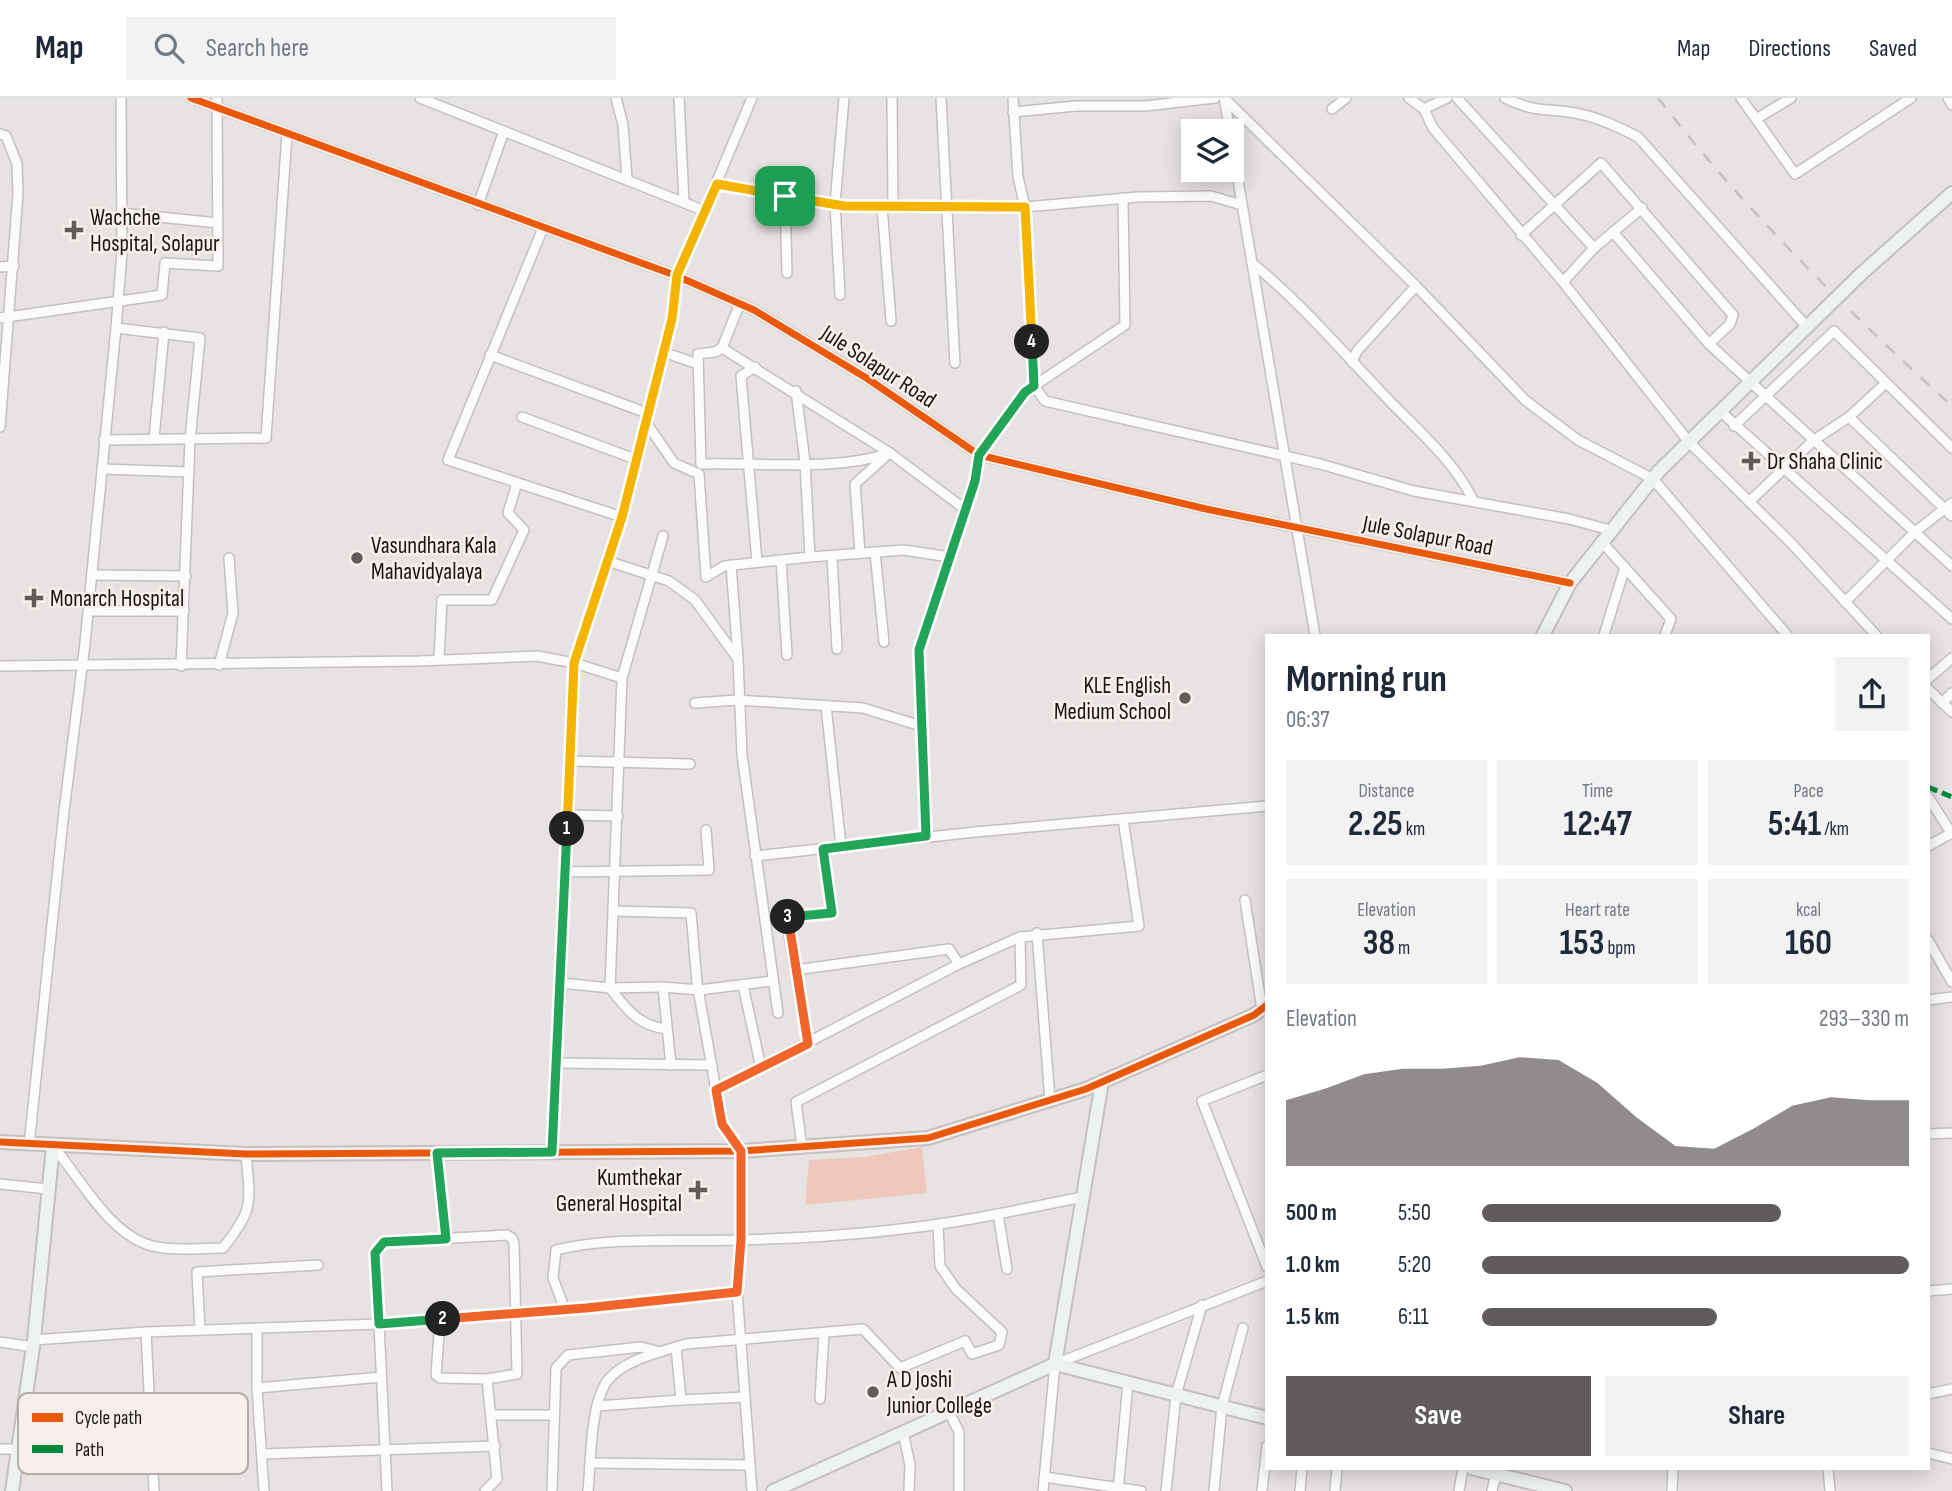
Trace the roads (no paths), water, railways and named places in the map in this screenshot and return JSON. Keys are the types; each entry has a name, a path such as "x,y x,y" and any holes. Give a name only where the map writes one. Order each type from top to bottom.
{"street":[{"path":"29,1145 63,820 89,611 116,328 121,213 121,98"},
{"name":"Jule Solapur Road","path":"191,98 217,102 288,134 677,275 740,303 869,379 979,455 1298,528 1570,583"},
{"path":"420,98 705,211"},
{"path":"616,98 623,125 627,179"},
{"path":"679,98 684,202"},
{"path":"552,1152 574,663 622,517 672,319 677,275 752,98"},
{"path":"840,295 835,204 844,98"},
{"path":"892,98 893,206"},
{"path":"942,98 955,363"},
{"path":"1013,98 1018,177 1025,207 1034,386 1045,401 1056,406 1286,456 1414,491 1569,519 1610,530"},
{"path":"1013,111 1076,106 1145,106 1215,98 1226,112"},
{"path":"1227,119 1224,98 1416,286 1525,400 1578,439 1653,479 1786,634"},
{"path":"1332,109 1346,98"},
{"path":"1409,98 1424,109 1433,128 1563,282 1689,442 1750,501 1875,634"},
{"path":"1424,109 1447,98"},
{"path":"1457,98 1506,155 1594,248"},
{"path":"1505,98 1541,112 1574,113 1603,120 1638,137 1812,323"},
{"path":"1742,98 1795,174 1911,98"},
{"path":"1756,119 1791,98"},
{"path":"1948,98 1952,105"},
{"path":"0,318 162,295 164,263 218,266 217,102"},
{"path":"478,205 504,131"},
{"path":"0,134 6,136 17,164 11,316 0,427"},
{"path":"104,439 266,438 288,134"},
{"path":"1521,235 1601,163 1733,315 1730,324 1709,344"},
{"path":"1238,182 1315,634"},
{"path":"717,184 835,204 882,206 1025,207 1123,198 1211,196 1242,205"},
{"path":"1544,634 1570,583 1653,479 1862,273 1952,193"},
{"path":"785,196 787,273"},
{"path":"926,836 919,650 966,510 979,455 1025,392 1125,325 1123,198"},
{"path":"882,206 891,321"},
{"path":"1563,282 1594,248 1642,208"},
{"path":"121,213 218,223"},
{"path":"542,228 448,460 622,517"},
{"path":"1613,232 1709,344 1952,566"},
{"path":"1252,263 1286,291 1426,440 1466,486 1473,500"},
{"path":"0,267 14,266"},
{"path":"1352,362 1357,351 1416,286"},
{"path":"740,303 722,348 715,352 698,354 701,464 850,464 890,453"},
{"path":"116,328 200,338 190,439 181,666"},
{"path":"1734,426 1834,331 1952,448"},
{"path":"154,438 164,332"},
{"path":"722,348 796,391 890,453 966,510"},
{"path":"663,352 698,364"},
{"path":"490,355 646,417 658,444 674,463 699,474 706,577 724,566 832,555 904,550 950,557"},
{"path":"755,367 741,376 751,462 757,562"},
{"path":"1750,501 1814,440 1849,417 1886,383"},
{"path":"796,391 805,462 810,557"},
{"path":"1720,411 1952,619"},
{"path":"522,417 635,459"},
{"path":"1845,601 1915,532 1950,509 1849,417"},
{"path":"860,553 855,484 890,453"},
{"path":"102,469 189,472"},
{"path":"439,659 442,600 492,600 524,530 508,513 517,483"},
{"path":"663,536 622,678 610,988 630,1015 651,1027 667,1029"},
{"path":"1601,541 1671,619 1665,634"},
{"path":"875,552 884,642"},
{"path":"832,555 837,649"},
{"path":"219,665 233,613 229,558"},
{"path":"781,560 787,655"},
{"path":"607,561 669,581 695,600 738,659"},
{"path":"731,565 738,659 737,700 755,856 778,1013"},
{"path":"1604,634 1625,567"},
{"path":"92,575 186,576"},
{"path":"89,611 184,611"},
{"path":"0,666 181,666 537,656 574,663 622,678"},
{"path":"1930,677 1952,658"},
{"path":"1930,691 1952,712"},
{"path":"1942,703 1952,693"},
{"path":"695,703 737,700 863,708 922,726"},
{"path":"826,706 841,846"},
{"path":"570,761 690,764"},
{"path":"1930,800 1952,833 1930,845"},
{"path":"755,856 926,836 1265,806"},
{"path":"568,815 618,816"},
{"path":"716,1090 959,964 1020,937 1037,933 1139,926 1123,819"},
{"path":"565,872 709,870 706,830"},
{"path":"808,1044 786,917 832,913 823,849"},
{"path":"0,1142 246,1154 741,1151 928,1138 1102,1082 1254,1015 1264,1007 1245,900"},
{"path":"614,911 691,913 699,990 722,1124 741,1151 741,1240 737,1292 752,1491"},
{"path":"1037,933 1050,1100"},
{"path":"802,1147 796,1102 1021,985 1020,937"},
{"path":"1930,943 1949,969 1952,982"},
{"path":"795,970 948,949 959,964"},
{"path":"561,983 610,988 663,987 699,990 772,981"},
{"path":"743,985 761,1068"},
{"path":"663,987 671,1065"},
{"path":"1930,1000 1952,997"},
{"path":"556,1063 712,1065"},
{"path":"1265,1076 1202,1101 1265,1263"},
{"path":"1043,1491 1055,1364 1102,1082"},
{"path":"1930,1134 1952,1133"},
{"path":"53,1146 83,1181 106,1218 146,1244 187,1248 223,1248 244,1222 250,1200 246,1154"},
{"path":"25,1393 53,1146"},
{"path":"437,1153 446,1239"},
{"path":"0,1184 48,1189"},
{"path":"565,1310 553,1278 556,1250 587,1242 741,1240 938,1226 1083,1198"},
{"path":"998,1214 1007,1269"},
{"path":"588,1491 597,1406 608,1380 634,1361 676,1347 863,1329 900,1368 964,1341 972,1354 999,1345 1002,1332 956,1289 940,1266 938,1226"},
{"path":"387,1491 375,1253 377,1246 384,1242 512,1238 517,1374 487,1379 440,1378 436,1375 440,1319"},
{"path":"200,1330 197,1272 318,1265"},
{"path":"773,1491 1055,1364 1265,1282"},
{"path":"1930,1291 1952,1289"},
{"path":"0,1342 33,1343 146,1332 379,1324 565,1310 737,1292"},
{"path":"1166,1491 1176,1395 1202,1305"},
{"path":"257,1328 257,1388 264,1491"},
{"path":"1214,1491 1222,1406 1243,1328"},
{"path":"146,1332 149,1393"},
{"path":"820,1399 824,1333"},
{"path":"552,1491 556,1368 569,1355 641,1347 661,1352"},
{"path":"676,1347 681,1400"},
{"path":"1055,1364 1265,1417"},
{"path":"257,1388 381,1377"},
{"path":"485,1491 497,1479 493,1415 487,1379"},
{"path":"1118,1489 1128,1383"},
{"path":"1930,1394 1952,1389"},
{"path":"597,1406 744,1397"},
{"path":"948,1412 959,1432 959,1491"},
{"path":"493,1415 554,1415"},
{"path":"903,1432 910,1465 909,1491"},
{"path":"12,1491 18,1442"},
{"path":"261,1454 495,1447"},
{"path":"0,1449 17,1449"},
{"path":"1930,1453 1952,1459"},
{"path":"591,1463 750,1465"},
{"path":"1262,1491 1265,1464"},
{"path":"1300,1491 1302,1470"},
{"path":"1335,1491 1338,1470"},
{"path":"1459,1491 1463,1470"},
{"path":"1672,1491 1673,1470"},
{"path":"1828,1470 1830,1491"},
{"path":"1492,1491 1497,1471 1546,1489 1564,1491"},
{"path":"1044,1478 1141,1491"}],"railway":[{"path":"1658,98 1726,180 1798,258 1952,406"}],"place":[{"name":"Wachche Hospital, Solapur","path":"74,230"},
{"name":"Dr Shaha Clinic","path":"1751,461"},
{"name":"Vasundhara Kala Mahavidyalaya","path":"357,558"},
{"name":"Monarch Hospital","path":"34,598"},
{"name":"KLE English Medium School","path":"1185,698"},
{"name":"Kumthekar General Hospital","path":"698,1190"},
{"name":"A D Joshi Junior College","path":"873,1392"}]}
